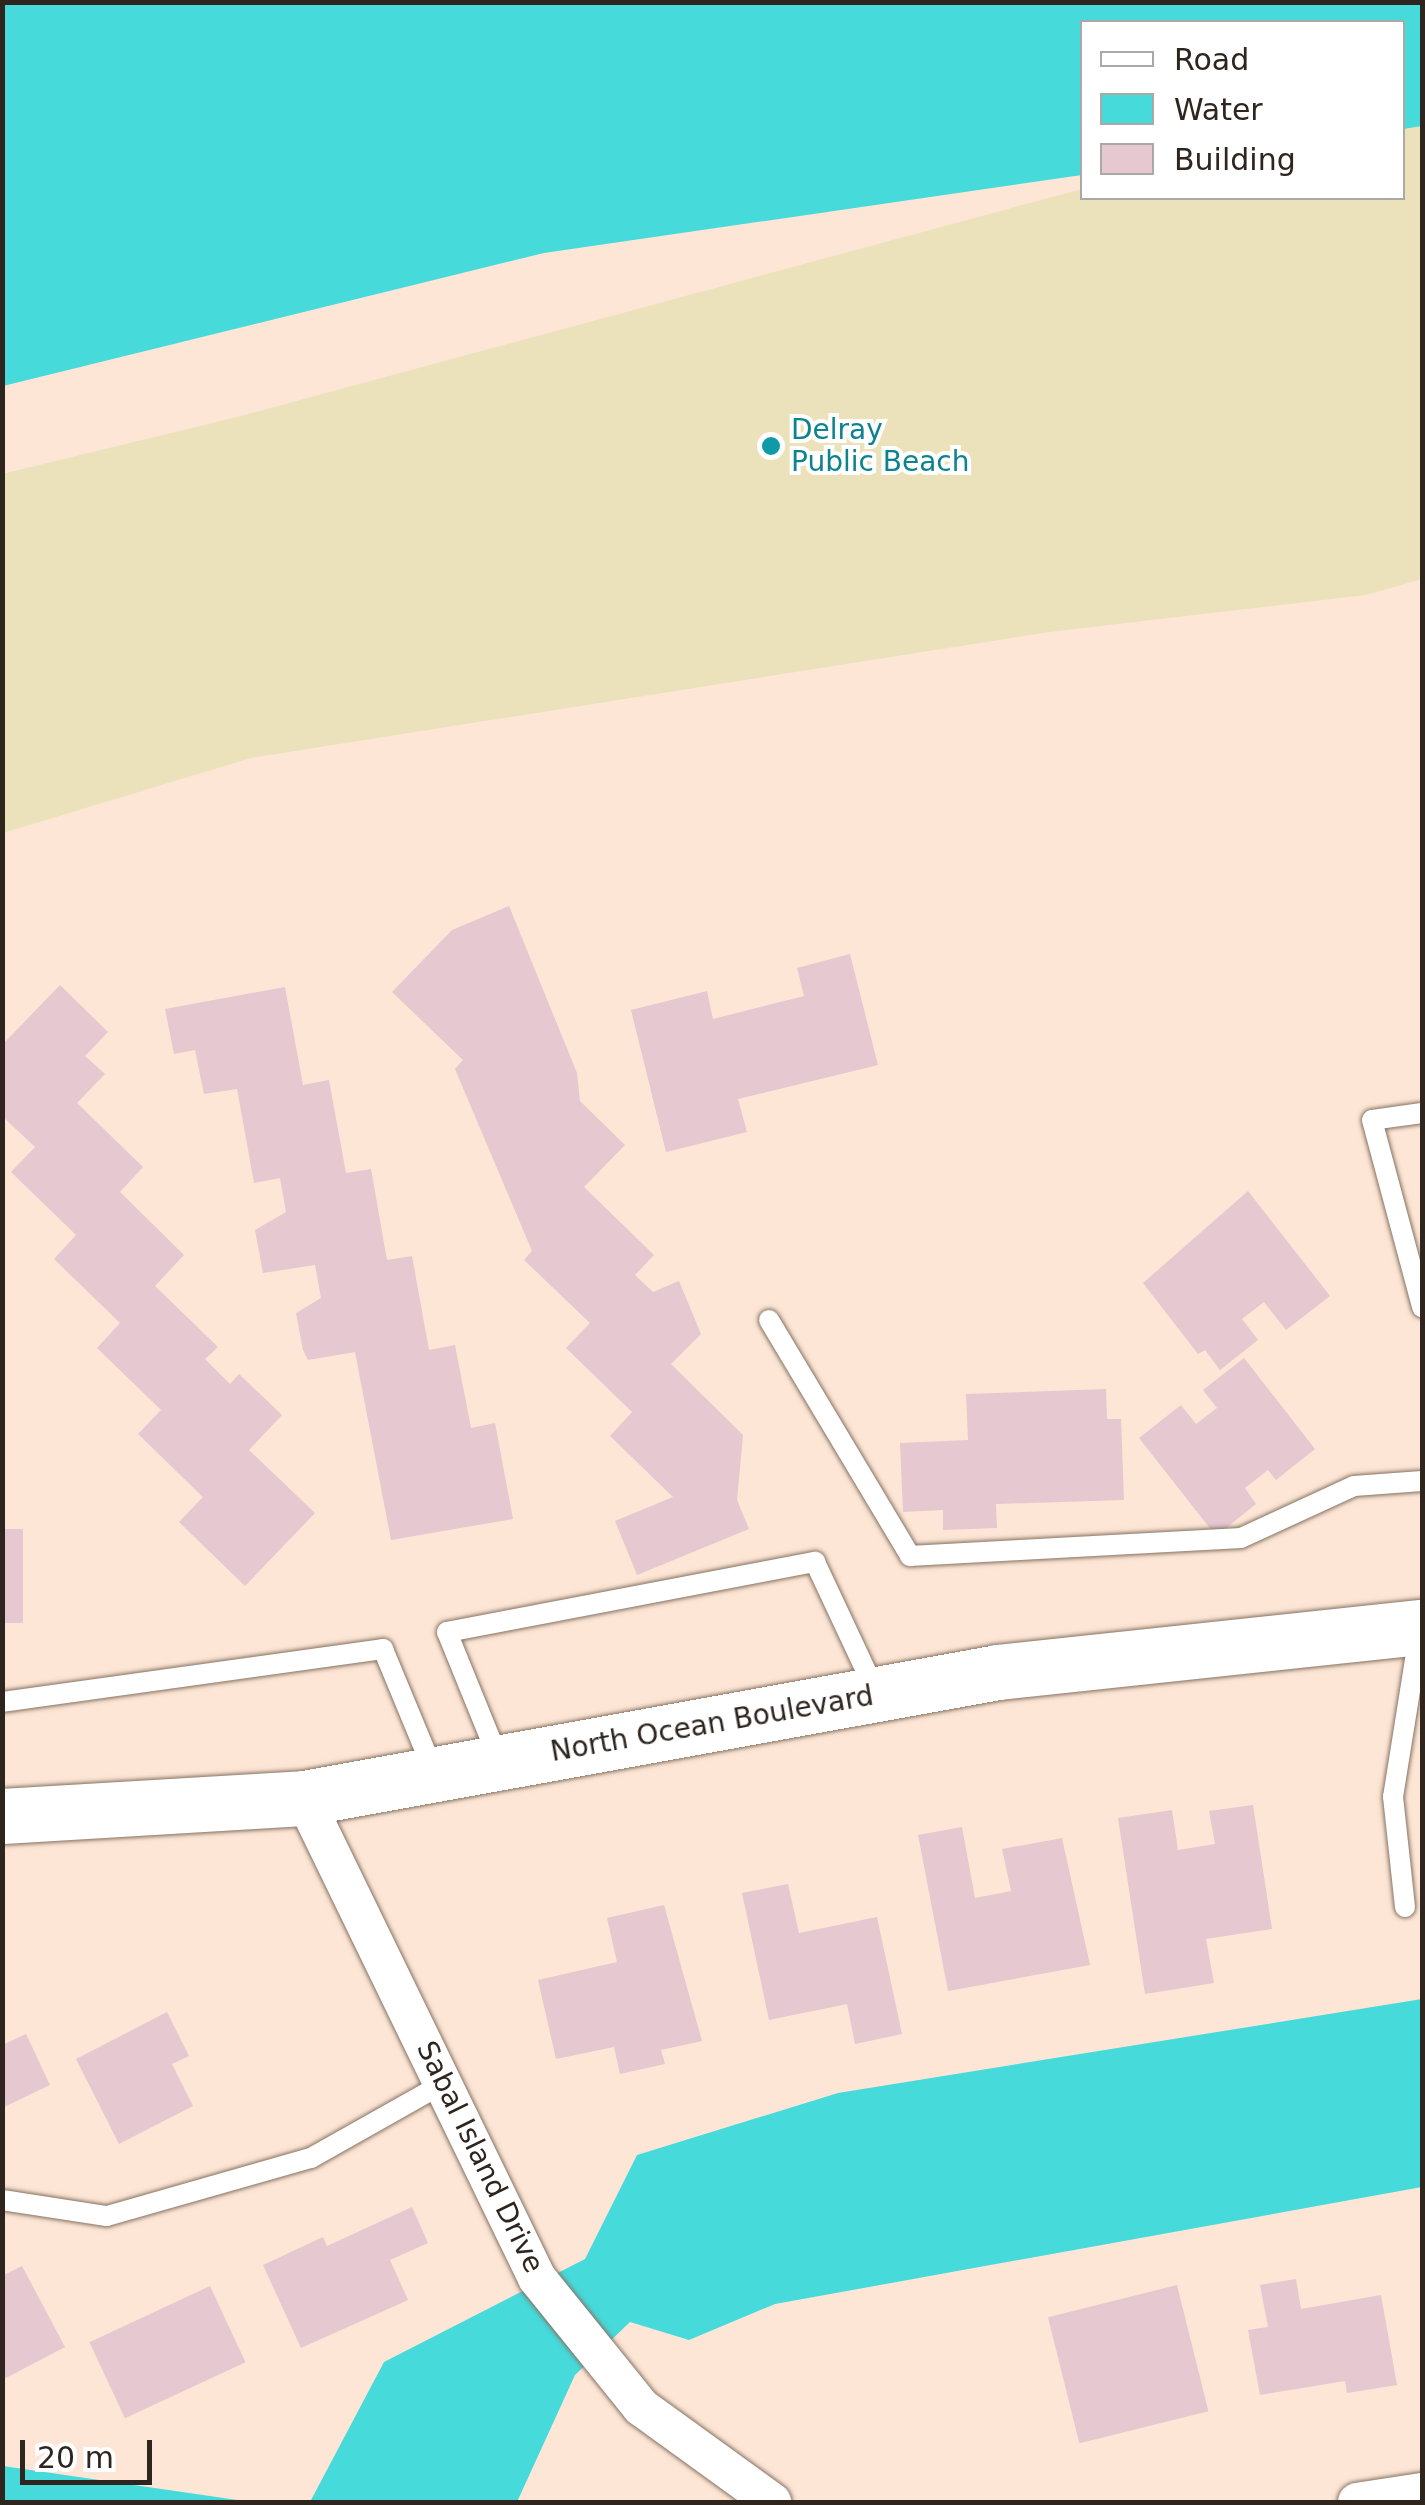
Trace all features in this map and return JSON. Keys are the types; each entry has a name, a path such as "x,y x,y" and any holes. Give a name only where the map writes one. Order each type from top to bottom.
{"main road":[{"name":"North Ocean Boulevard","path":"2,1816 304,1798 998,1672 1422,1622"}],"street":[{"name":"Sabal Island Drive","path":"304,1798 537,2278 602,2361 671,2432 772,2502"},
{"path":"1357,2502 1422,2492"}],"lane":[{"path":"1422,1112 1372,1120 1422,1307"},
{"path":"770,1320 910,1556 1241,1538 1354,1486 1422,1481"},
{"path":"500,1762 448,1632 815,1562 876,1694"},
{"path":"1405,1907 1393,1797 1422,1622"},
{"path":"2,1702 384,1649 435,1774"},
{"path":"2,2200 107,2216 311,2158 444,2083"}],"sand":[{"name":"Delray Public Beach","path":"1422,97 1422,579 1366,595 1049,632 251,758 3,833 2,474 237,417 1080,190 1080,200 1405,200 1405,101"}],"water":[{"path":"2,3 1422,3 1422,126 1405,129 1405,20 1080,20 1080,175 544,253 3,386"},
{"path":"1422,1999 1422,2187 775,2304 689,2340 630,2322 575,2375 517,2502 310,2502 384,2362 585,2259 637,2155 838,2093"},
{"path":"3,2466 251,2502 3,2502"}],"building":[{"path":"509,906 577,1073 580,1101 625,1145 584,1187 654,1255 635,1275 653,1292 679,1281 701,1334 671,1364 743,1435 737,1500 749,1529 637,1575 615,1521 673,1497 610,1436 632,1412 566,1348 590,1323 524,1260 532,1251 455,1069 463,1060 392,992 452,930"},
{"path":"850,954 878,1065 738,1099 747,1132 666,1152 631,1010 707,991 713,1019 804,996 797,968"},
{"path":"60,985 108,1032 85,1056 105,1074 77,1103 143,1167 120,1192 184,1255 155,1286 218,1347 205,1359 230,1384 239,1374 282,1415 249,1450 315,1513 245,1586 179,1522 203,1497 138,1434 161,1410 97,1348 120,1323 54,1259 76,1235 11,1172 35,1147 2,1116 2,1045"},
{"path":"285,987 303,1085 329,1080 346,1173 371,1169 387,1260 412,1256 429,1350 455,1345 471,1428 495,1423 513,1519 391,1540 355,1352 308,1360 303,1350 296,1313 321,1298 315,1265 263,1273 255,1230 286,1212 280,1178 254,1183 237,1089 204,1094 195,1050 174,1054 165,1009"},
{"path":"1248,1191 1330,1296 1286,1330 1264,1302 1242,1319 1258,1340 1220,1370 1205,1350 1198,1354 1143,1283"},
{"path":"1244,1358 1315,1449 1276,1480 1268,1470 1245,1488 1256,1504 1216,1536 1139,1438 1181,1405 1196,1424 1217,1408 1203,1390"},
{"path":"1106,1389 1107,1419 1121,1419 1124,1500 996,1504 997,1528 943,1530 943,1510 903,1512 900,1443 968,1440 966,1394"},
{"path":"2,1529 23,1529 23,1623 2,1623"},
{"path":"1253,1805 1272,1929 1206,1939 1214,1983 1145,1994 1118,1818 1172,1810 1178,1850 1215,1844 1209,1811"},
{"path":"962,1827 975,1898 1011,1891 1002,1849 1062,1838 1090,1965 948,1991 918,1835"},
{"path":"788,1884 799,1933 877,1917 902,2034 855,2044 847,2004 769,2020 742,1893"},
{"path":"664,1905 702,2041 661,2050 665,2064 620,2074 614,2047 556,2059 538,1980 617,1962 607,1918"},
{"path":"167,2012 189,2056 172,2064 193,2106 119,2144 76,2059"},
{"path":"26,2034 50,2085 2,2108 2,2045"},
{"path":"412,2207 428,2243 390,2260 408,2300 301,2348 263,2265 323,2237 327,2246"},
{"path":"22,2266 65,2347 2,2380 2,2276"},
{"path":"1296,2279 1301,2309 1381,2295 1397,2385 1347,2393 1345,2381 1260,2395 1248,2330 1268,2327 1260,2285"},
{"path":"1177,2285 1208,2411 1079,2443 1048,2317"},
{"path":"210,2286 245,2362 125,2418 89,2342"}],"place":[{"name":"Delray Public Beach","path":"771,446"}]}
